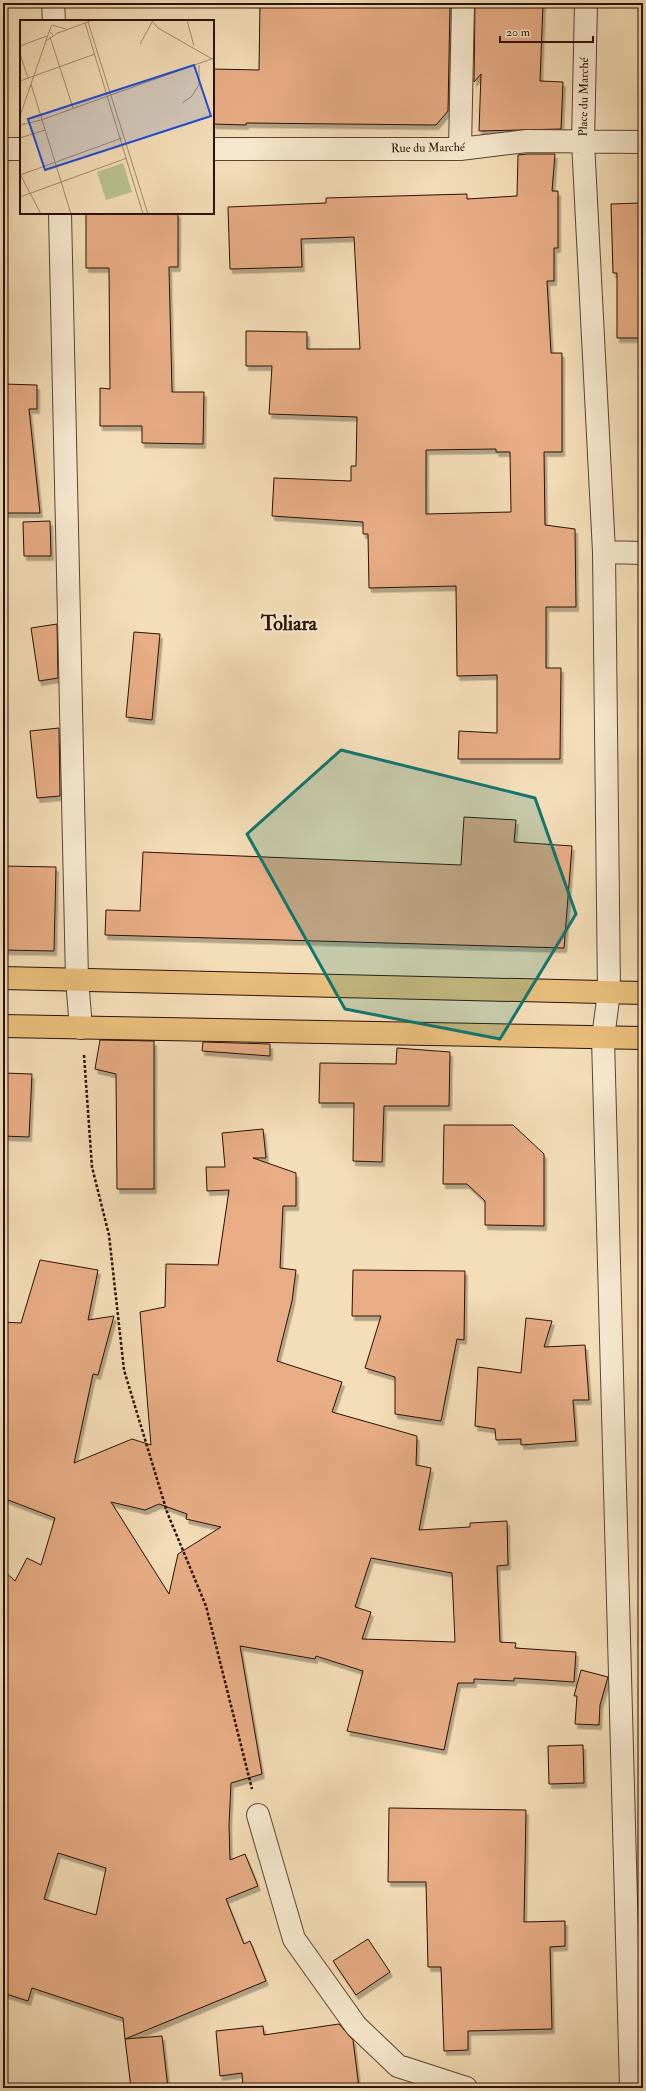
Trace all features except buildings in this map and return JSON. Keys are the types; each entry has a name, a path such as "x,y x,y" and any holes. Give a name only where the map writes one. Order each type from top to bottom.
{"main road":[{"path":"3,978 643,992"},
{"path":"3,1026 643,1038"}],"street":[{"path":"53,3 54,20"},
{"path":"460,149 463,3"},
{"name":"Place du Marché","path":"586,3 583,142 604,552 609,992 604,1038 631,2088"},
{"name":"Rue du Marché","path":"214,149 460,149 527,141 643,142"},
{"path":"3,149 20,150"},
{"path":"60,214 77,980 81,1028"},
{"path":"604,552 643,552"},
{"path":"258,1815 294,1939 356,2026 398,2066 466,2088"}],"path":[{"path":"81,1028 88,1087 92,1167 109,1235 124,1370 167,1512 206,1606 258,1815"}],"highlighted area":[{"path":"341,750 535,798 576,914 500,1039 345,1009 247,834"}],"district":[{"name":"Toliara","path":"289,623"}]}
